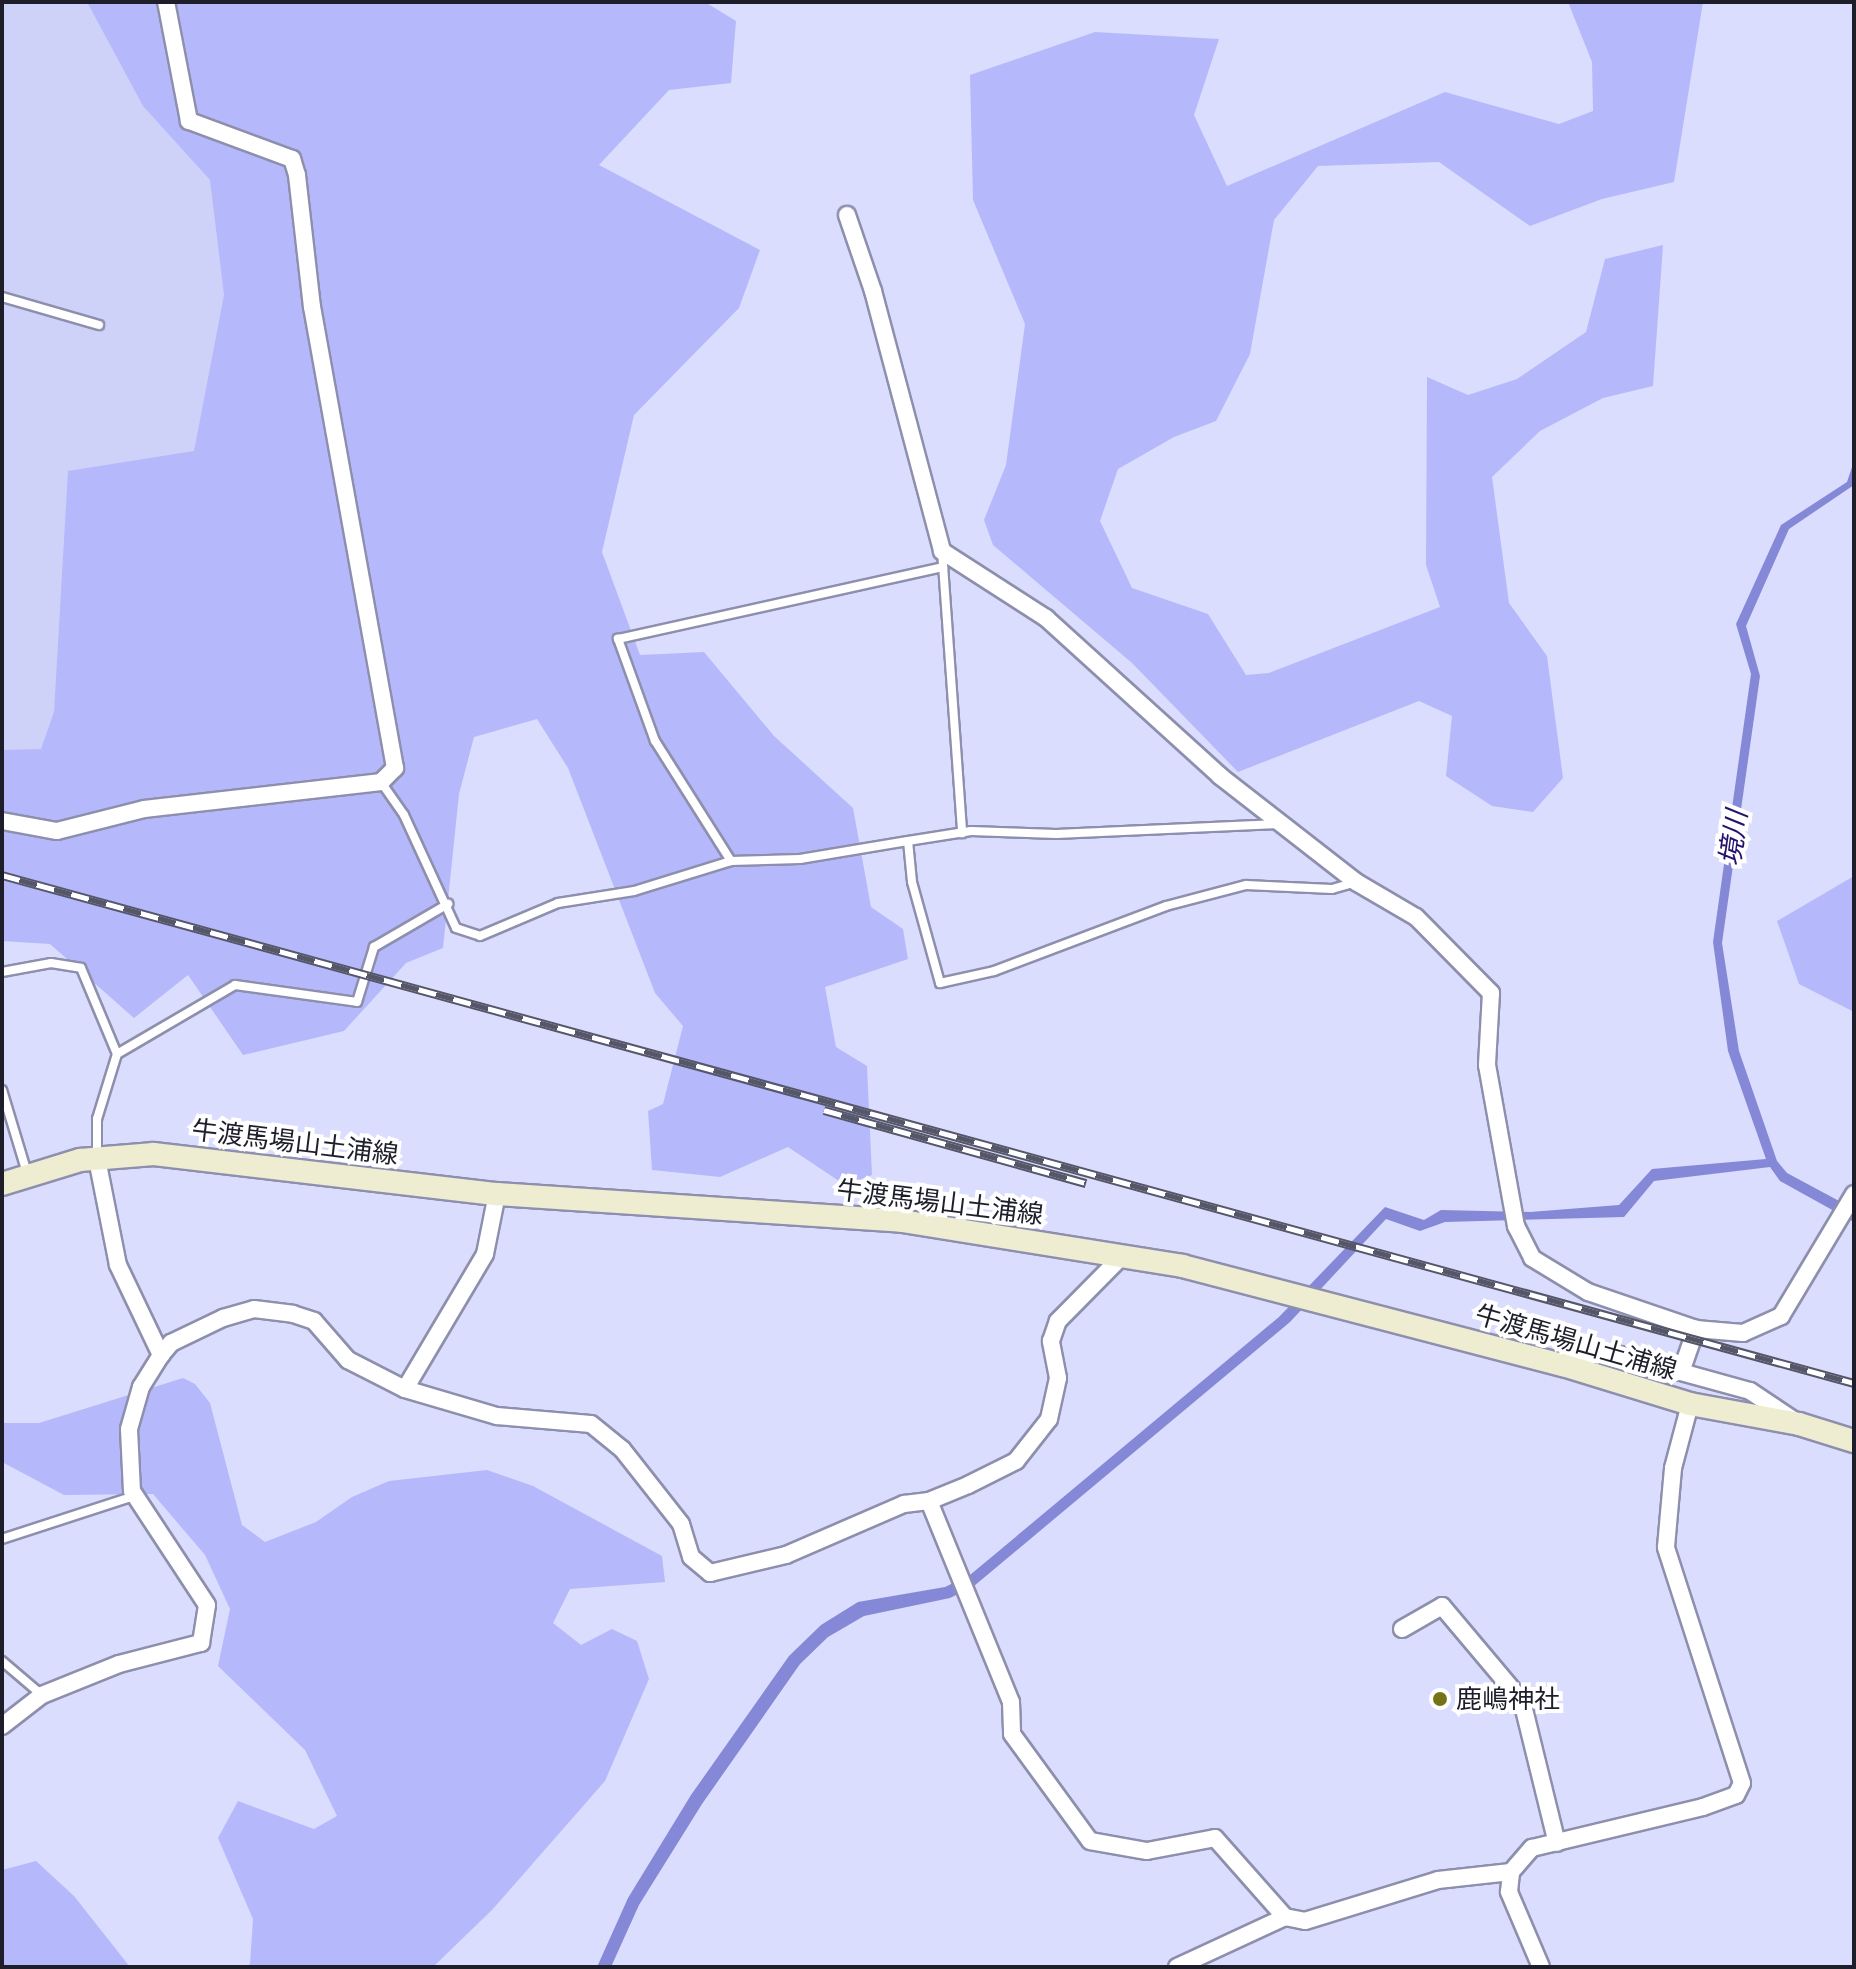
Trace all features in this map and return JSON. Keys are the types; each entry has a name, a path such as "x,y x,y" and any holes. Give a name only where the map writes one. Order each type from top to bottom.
{"main road":[{"name":"牛渡馬場山土浦線","path":"2,1184 27,1174 97,1159 168,1155 497,1194 902,1221 1182,1266 1563,1365 1690,1404 1799,1424 1854,1441"}],"street":[{"path":"2,821 57,831 144,809 381,782 395,768 349,523 339,435 312,307 297,175 292,159 189,121 166,2"},
{"path":"847,215 873,291 943,559 1046,618 1158,724 1280,823 1356,882 1416,917 1491,993 1487,1065 1516,1226 1532,1258 1588,1292 1696,1329 1743,1333 1781,1316 1854,1194"},
{"path":"97,1159 118,1265 161,1355"},
{"path":"405,1389 485,1254 497,1194"},
{"path":"2,1726 42,1695 119,1664 201,1643 207,1605 135,1495 128,1467 129,1429 141,1387 171,1343 223,1318 254,1309 293,1314 314,1321 348,1360 405,1389 497,1416 591,1424 622,1449 681,1524 691,1557 710,1573 786,1555 904,1504 929,1501 1016,1461 1049,1419 1058,1378 1051,1341 1058,1321 1122,1256"},
{"path":"1681,1372 1696,1329"},
{"path":"1563,1365 1596,1354 1620,1355 1750,1391 1799,1424"},
{"path":"1541,1967 1509,1892 1511,1872 1532,1848 1703,1807 1736,1795 1742,1783 1666,1547 1673,1468 1690,1404"},
{"path":"929,1501 1011,1702 1012,1734 1090,1841 1147,1851 1215,1838 1285,1917"},
{"path":"1402,1629 1442,1606 1522,1701 1557,1843"},
{"path":"1177,1967 1285,1917 1305,1921 1438,1880 1511,1872"}],"lane":[{"path":"2,297 99,325"},
{"path":"731,861 655,741 618,639 943,559 962,833"},
{"path":"381,782 404,815 448,904 456,928 480,936 558,903 634,891 731,861 800,859 962,833 1280,823"},
{"path":"908,841 912,882 940,983 994,971 1166,906 1246,885 1332,889 1356,882"},
{"path":"117,1054 235,985 357,1002 374,947 448,904"},
{"path":"2,972 51,963 81,968 117,1054 97,1119 97,1159"},
{"path":"2,1090 27,1174"},
{"path":"2,1539 135,1495"},
{"path":"2,1661 42,1695"}],"shaded area":[{"path":"2,2 205,2 294,285 2,840"},
{"path":"87,2 705,2 736,21 731,83 669,90 599,165 760,250 739,308 634,415 602,552 640,655 704,652 774,736 853,808 871,907 903,929 908,959 825,987 836,1047 867,1066 872,1175 845,1185 788,1147 720,1177 652,1170 648,1111 663,1104 683,1026 655,993 568,768 537,719 474,737 459,794 443,948 406,963 344,1031 243,1055 188,975 134,1018 50,944 2,941 2,750 41,749 54,712 68,471 194,451 224,295 210,180 143,106"},
{"path":"1568,2 1703,2 1674,182 1602,199 1530,226 1439,162 1318,166 1274,220 1250,354 1216,421 1174,437 1118,469 1100,521 1132,588 1208,614 1246,675 1269,673 1440,607 1426,565 1427,377 1468,395 1517,379 1586,332 1605,259 1663,245 1653,386 1603,398 1540,431 1492,477 1509,603 1547,656 1563,778 1533,812 1492,806 1446,776 1452,716 1419,701 1238,772 1132,663 993,545 984,520 1006,465 1025,324 973,200 970,75 1095,32 1219,39 1194,115 1227,186 1445,92 1559,124 1593,111 1592,62"},
{"path":"1854,876 1854,1012 1799,984 1777,921"},
{"path":"183,1378 195,1384 210,1403 242,1525 265,1542 316,1522 352,1497 389,1481 487,1470 533,1486 662,1556 665,1582 570,1589 553,1623 581,1645 612,1629 637,1641 649,1679 605,1781 492,1910 433,1967 244,1967 250,1964 253,1919 218,1838 238,1801 314,1829 337,1816 305,1750 218,1666 230,1609 205,1555 153,1494 64,1495 2,1462 2,1423 39,1423"},
{"path":"36,1861 74,1896 130,1967 2,1967 2,1870"}],"water":[{"name":"境川","path":"1854,461 1854,485 1789,529 1746,626 1760,676 1722,943 1739,1051 1777,1161 1787,1173 1854,1209 1854,1222 1780,1181 1770,1167 1654,1181 1624,1217 1445,1222 1420,1231 1386,1219 1290,1322 974,1586 950,1598 864,1616 828,1637 800,1664 702,1804 639,1905 611,1967 597,1967 628,1898 691,1795 789,1656 821,1625 858,1602 945,1587 970,1575 1279,1317 1385,1207 1424,1220 1441,1210 1530,1212 1619,1205 1652,1169 1766,1159 1728,1051 1713,942 1751,674 1736,624 1781,525 1847,482"}],"railway":[{"path":"2,875 1854,1383"},
{"path":"824,1110 1086,1183"}],"place":[{"name":"鹿嶋神社","path":"1440,1699"}]}
